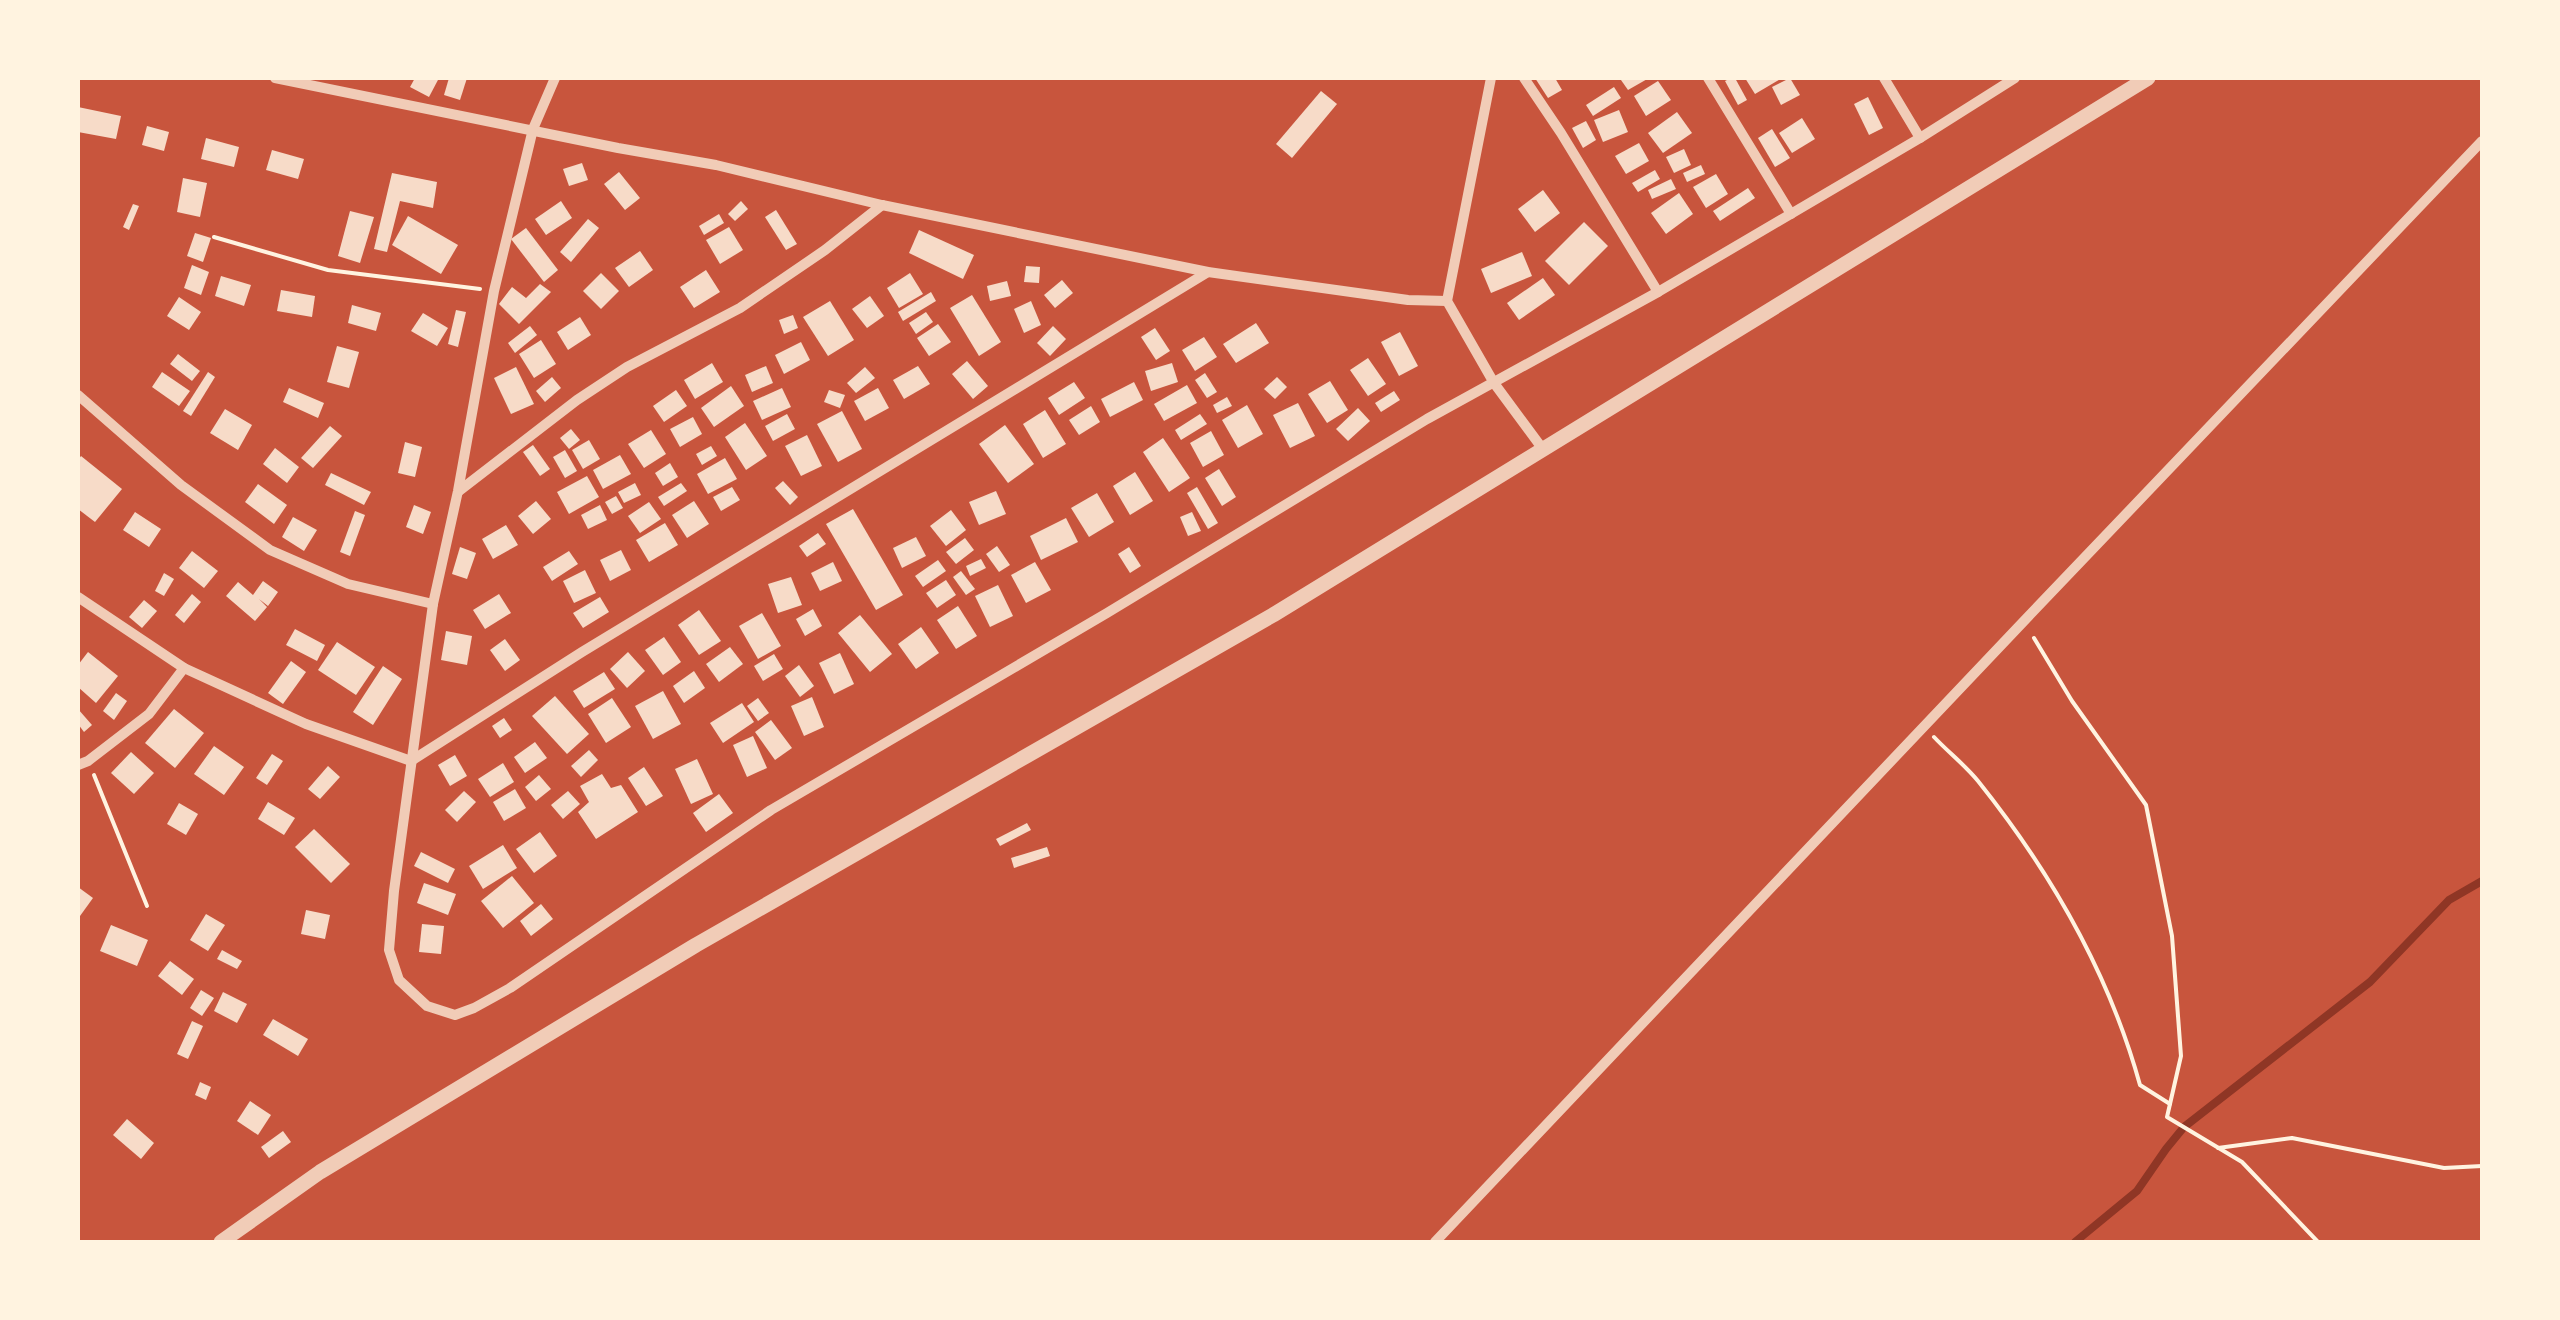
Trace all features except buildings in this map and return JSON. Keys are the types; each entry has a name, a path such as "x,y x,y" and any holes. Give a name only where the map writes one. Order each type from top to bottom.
{"street":[{"path":"275,78 716,165 882,206 1208,272 1448,302"},
{"path":"555,78 533,128 494,291 458,492 433,604 394,891 389,950 399,980 426,1006 455,1015 510,988 772,810 1427,419 1658,292 2015,78"},
{"path":"1490,78 1448,302 1494,383 1542,448"},
{"path":"1524,78 1658,292"},
{"path":"1708,78 1791,214"},
{"path":"1884,78 1920,138"},
{"path":"220,1242 320,1172 662,966 1273,614 2148,78"},
{"path":"1436,1242 2482,142"},
{"path":"458,492 577,400 628,367 740,308 882,206"},
{"path":"411,761 582,652 1208,272"},
{"path":"78,395 181,485 270,550 348,584 433,604"},
{"path":"78,597 184,668 306,724 411,761"},
{"path":"83,763 150,714 184,668"}],"path":[{"path":"214,237 328,270 494,291"},
{"path":"2024,621 2072,701 2146,804 2172,936 2182,1056 2167,1117 2242,1162 2318,1242"},
{"path":"1923,727 1976,778 2045,876 2090,951 2127,1038 2140,1085 2170,1104"},
{"path":"83,763 146,906"},
{"path":"2218,1148 2292,1138 2444,1168 2482,1166"}],"waterway":[{"path":"2075,1242 2137,1191 2184,1127 2370,982 2449,900 2482,881"}]}
